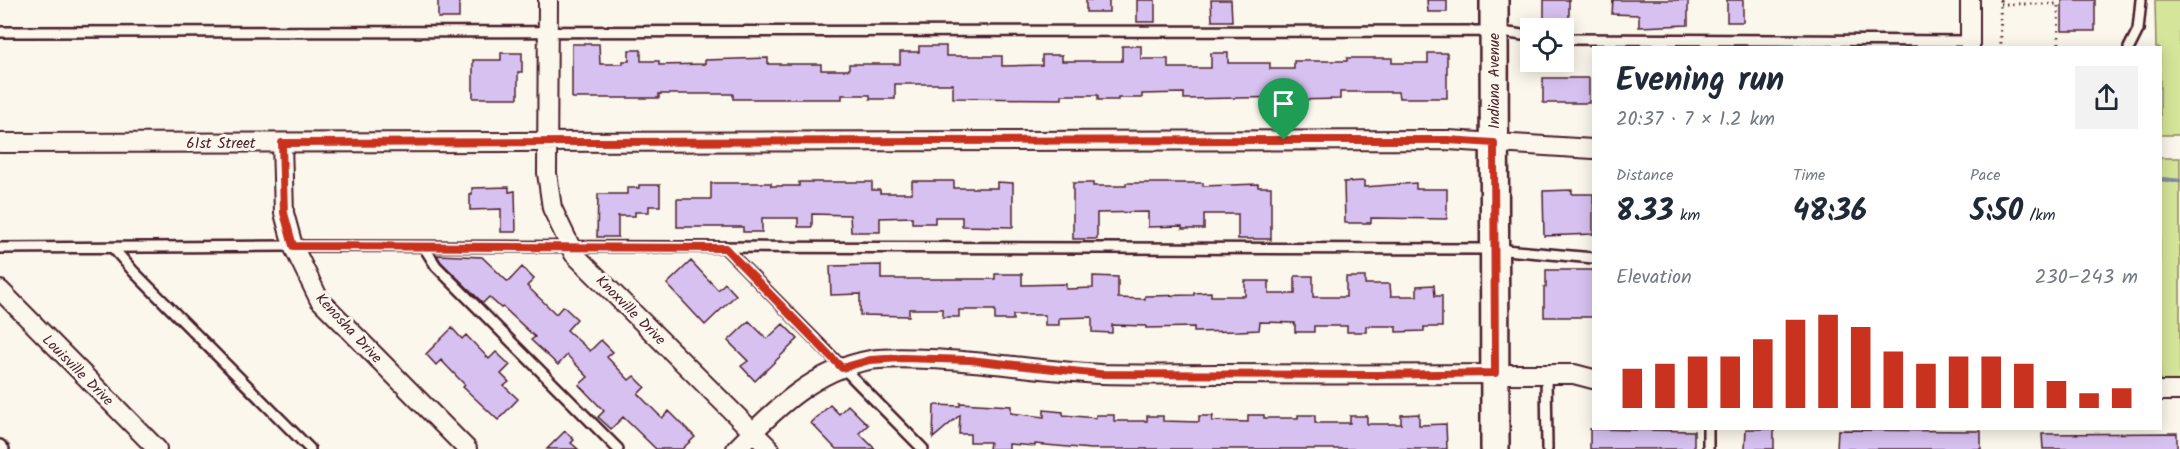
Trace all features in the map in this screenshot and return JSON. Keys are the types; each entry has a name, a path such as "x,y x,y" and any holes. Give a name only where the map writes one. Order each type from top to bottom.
{"main road":[{"name":"Indiana Avenue","path":"1494,0 1495,449"}],"street":[{"name":"Knoxville Drive","path":"548,0 547,173 552,208 570,247 574,254 770,449"},
{"path":"1970,0 1970,45"},
{"name":"61st Street","path":"0,143 1448,140 1592,150"},
{"name":"Kenosha Drive","path":"282,143 284,213 293,246 320,300 466,449"},
{"name":"Louisville Drive","path":"0,290 157,449"},
{"path":"736,449 772,413 820,377 870,360 902,358 970,360 1100,374 1495,373 1574,374 1592,379"},
{"path":"2162,391 2180,391"}],"lane":[{"path":"2130,46 2138,30 2141,0"},
{"path":"0,32 1494,31 1520,35"},
{"path":"1574,39 1970,45"},
{"path":"0,248 293,246 1494,249 1592,258"},
{"path":"424,247 436,266 618,449"},
{"path":"113,248 134,272 310,449"},
{"path":"725,248 923,449"},
{"path":"1546,374 1547,449"},
{"path":"1708,430 1708,449"},
{"path":"0,445 4,449"}],"path":[{"path":"2001,46 2000,2 2058,4 2060,46"}],"green space":[{"path":"2155,0 2180,0 2180,135 2162,135 2162,46 2156,46"},
{"path":"2162,158 2180,158 2180,382 2162,382"}],"building":[{"path":"438,0 459,0 459,18 438,18"},
{"path":"1086,0 1109,0 1109,12 1086,12"},
{"path":"1137,0 1155,0 1155,22 1137,22"},
{"path":"1211,0 1231,0 1232,21 1212,21"},
{"path":"1427,0 1447,0 1447,12 1428,12"},
{"path":"1544,0 1569,0 1569,18 1544,18"},
{"path":"1613,0 1688,0 1688,25 1639,27 1639,15 1612,14"},
{"path":"1727,0 1743,0 1743,22 1727,22"},
{"path":"2062,0 2095,0 2095,31 2062,31"},
{"path":"572,44 599,44 600,64 623,64 623,61 629,61 629,50 641,50 641,61 659,61 659,65 705,64 705,60 768,58 768,64 821,64 821,70 849,70 849,64 900,64 900,52 919,52 919,46 946,46 946,56 1002,56 1002,66 1042,65 1042,55 1062,55 1062,61 1122,61 1122,46 1141,46 1141,59 1168,59 1168,68 1211,68 1211,53 1228,53 1228,63 1270,63 1270,69 1294,69 1294,61 1347,61 1347,58 1392,58 1392,63 1428,63 1428,53 1447,53 1447,98 1399,98 1398,92 1340,92 1340,99 1294,100 1294,97 1184,99 1184,93 1142,94 1142,98 1118,98 1118,100 1098,100 1098,95 1062,95 1062,99 953,98 953,84 895,84 895,99 870,99 870,95 842,95 842,99 733,99 733,94 659,94 659,98 572,98"},
{"path":"501,53 522,53 522,72 518,72 518,98 473,98 473,60 501,60"},
{"path":"1543,78 1589,78 1589,103 1543,103"},
{"path":"912,181 954,181 954,188 997,188 997,182 1013,183 1013,227 962,226 962,217 935,217 935,223 912,223 912,217 880,218 880,232 851,232 850,215 812,214 812,227 798,227 798,218 762,218 762,232 743,232 743,227 677,227 677,199 711,199 711,183 771,183 771,186 799,186 799,182 872,182 872,190 880,190 880,193 912,193"},
{"path":"1364,181 1364,187 1416,183 1416,189 1447,189 1447,219 1371,218 1371,223 1345,223 1344,182"},
{"path":"1073,183 1093,183 1093,186 1126,186 1126,183 1203,183 1203,186 1258,184 1258,187 1271,187 1271,239 1238,239 1238,214 1204,214 1204,229 1182,229 1182,226 1148,227 1148,212 1097,213 1097,239 1073,239"},
{"path":"639,185 660,185 660,206 649,206 649,212 635,212 635,216 618,216 618,237 597,237 598,194 627,194 627,188 639,188"},
{"path":"509,187 509,192 515,191 516,232 501,232 501,209 470,210 470,194 472,194 472,188"},
{"path":"1572,190 1572,194 1592,194 1592,234 1544,236 1543,191"},
{"path":"437,255 482,257 508,282 522,267 534,279 527,286 556,314 563,306 577,319 567,330 590,351 601,340 613,352 607,357 629,380 634,376 645,387 638,394 662,418 669,411 695,437 682,449 656,449 623,417 611,429 598,417 604,411 579,385 588,377 567,355 558,365 531,340 535,337 503,307 501,308 489,297 483,303 441,262"},
{"path":"691,261 718,290 725,283 736,295 705,325 667,284"},
{"path":"881,265 881,279 995,279 995,274 1022,274 1022,285 1066,284 1066,289 1093,288 1093,276 1118,277 1118,298 1145,299 1145,296 1194,295 1194,293 1211,292 1211,296 1245,296 1245,281 1269,281 1269,294 1295,294 1295,276 1313,276 1313,297 1346,297 1346,277 1365,277 1365,284 1390,284 1391,296 1417,296 1417,286 1434,285 1435,296 1442,296 1442,327 1424,327 1424,331 1396,332 1396,326 1366,326 1366,332 1347,332 1347,326 1314,326 1314,332 1295,332 1295,323 1260,322 1259,330 1194,332 1194,327 1146,328 1146,326 1112,325 1112,333 1092,332 1092,317 1059,318 1059,325 1045,325 1045,315 1013,315 1013,320 995,320 995,310 959,310 959,317 943,317 943,309 909,309 909,316 860,315 860,294 831,295 830,266"},
{"path":"1546,270 1592,270 1592,317 1544,317 1544,287 1546,287"},
{"path":"749,321 767,339 783,324 798,339 755,381 741,366 748,361 728,341"},
{"path":"452,328 462,339 466,335 489,359 496,352 510,365 501,374 509,382 504,386 518,399 498,420 463,387 465,385 441,360 436,365 426,354"},
{"path":"960,403 1011,406 1011,413 1044,417 1044,410 1063,412 1063,415 1096,418 1096,415 1114,415 1114,421 1147,421 1147,416 1163,416 1163,421 1199,422 1199,416 1213,416 1212,421 1248,422 1248,415 1264,415 1264,418 1298,418 1298,415 1315,415 1315,423 1350,423 1350,416 1367,416 1367,424 1401,424 1401,415 1419,414 1419,425 1446,424 1447,449 1091,449 1009,444 1009,449 989,449 990,442 970,442 970,434 959,434 960,415 933,438 934,405 960,406"},
{"path":"830,405 839,414 848,405 868,425 859,433 875,449 836,449 811,423"},
{"path":"1590,429 1694,431 1694,449 1590,449"},
{"path":"1746,430 1774,430 1774,449 1745,449"},
{"path":"1838,430 1981,431 1981,449 1837,449"},
{"path":"565,431 574,440 571,443 578,449 547,449"},
{"path":"2177,433 2177,449 2043,449 2042,434"}],"waterway":[{"path":"2162,179 2180,181"}],"route":[{"path":"1284,140 1448,140 1494,143 1495,373 1100,374 970,360 902,358 870,360 842,368 725,248 293,246 284,213 282,183 282,143 1284,140"}]}
